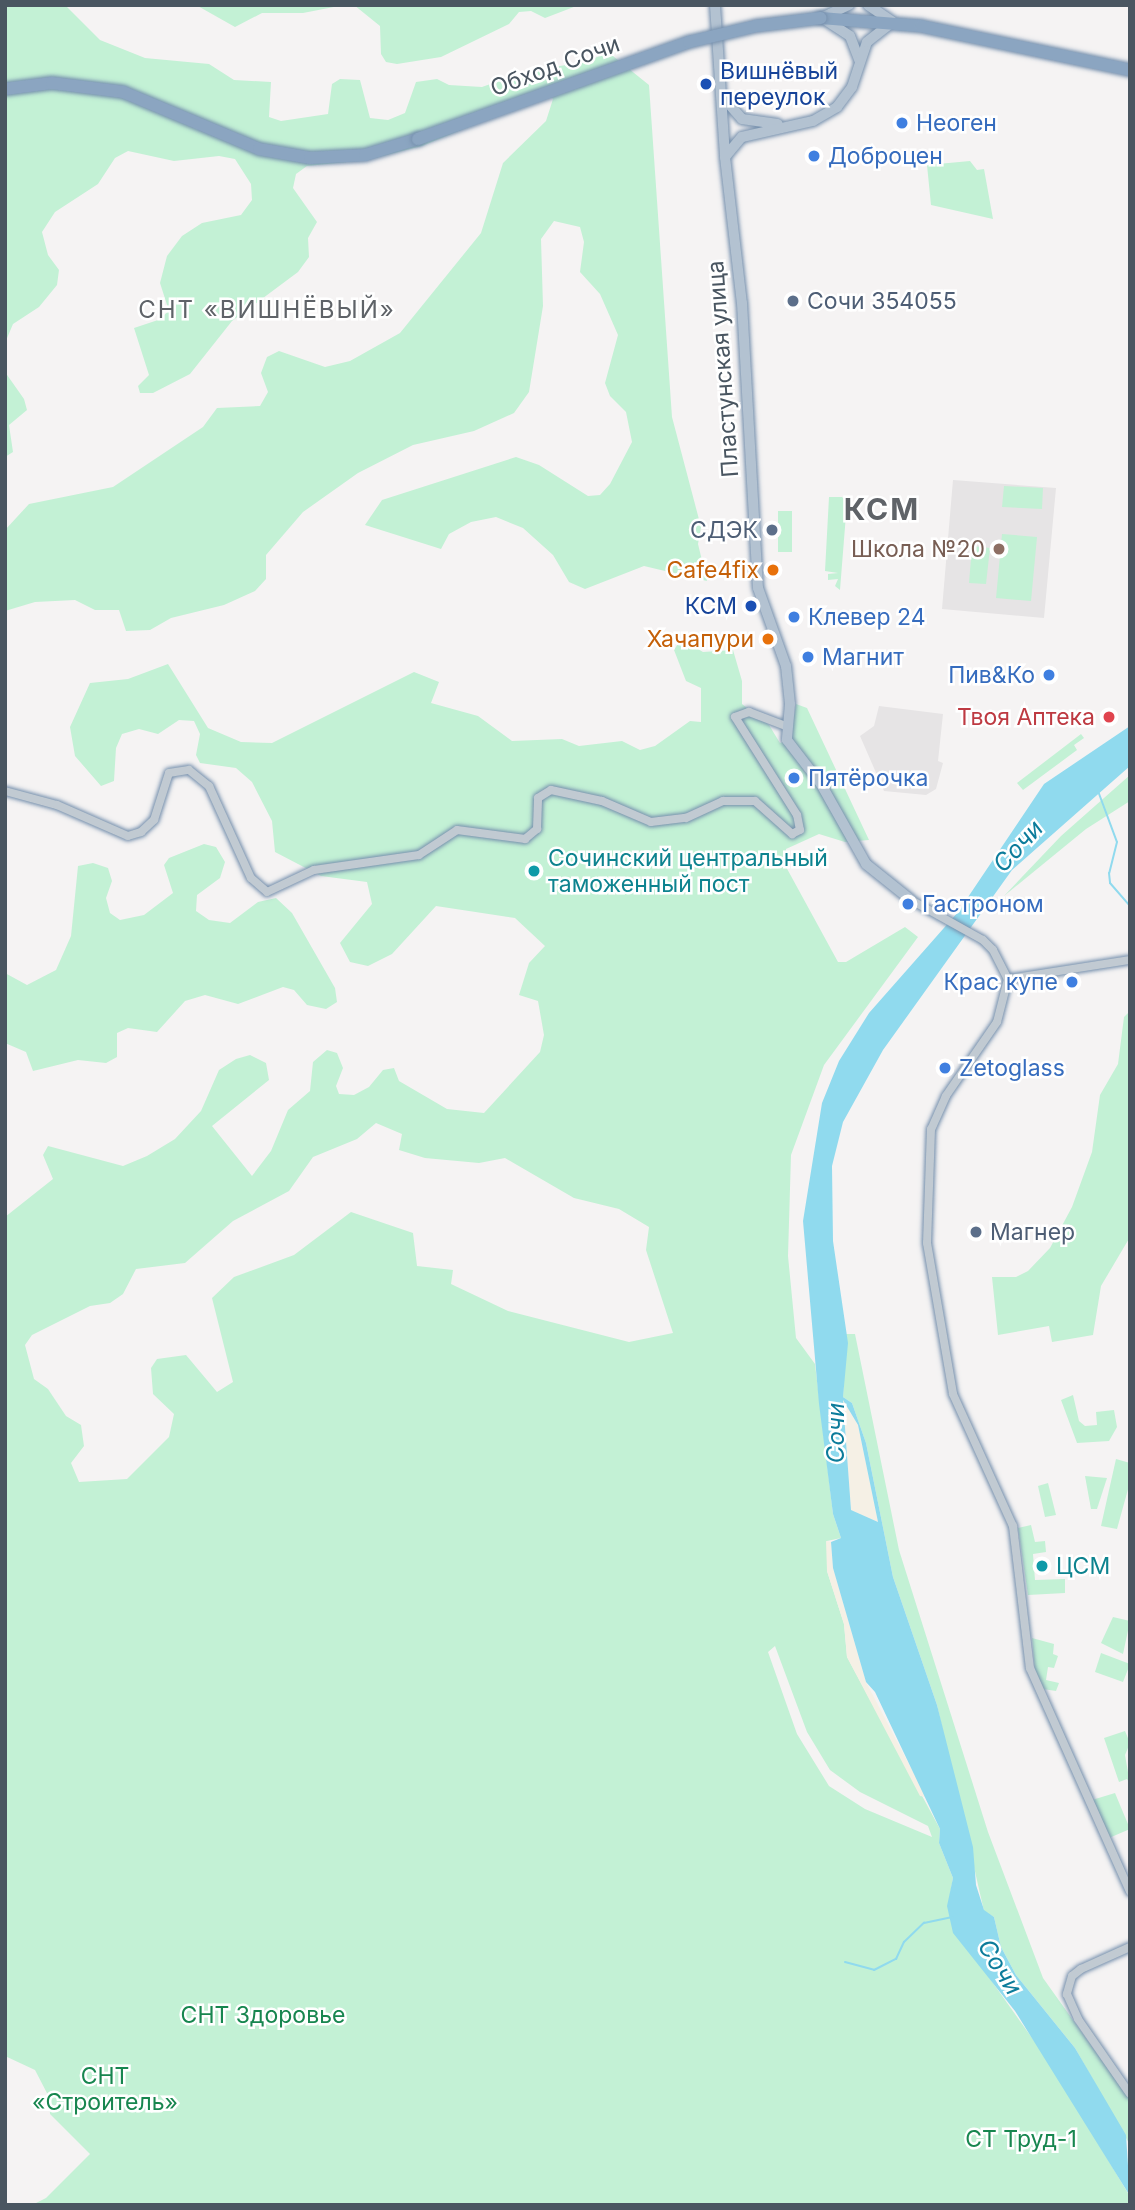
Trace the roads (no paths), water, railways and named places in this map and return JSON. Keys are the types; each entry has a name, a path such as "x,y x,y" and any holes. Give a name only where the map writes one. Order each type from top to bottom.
{"highway":[{"name":"Обход Сочи","path":"5,89 52,83 111,89 259,149 336,158 418,139 689,42 756,26 821,18 893,22 1130,70"}],"main road":[{"name":"Пластунская улица","path":"715,5 725,157 742,303 758,588 786,666 790,704 786,726 790,747 821,784 866,864 911,900"},
{"path":"821,18 849,5"},
{"path":"723,129 813,121 837,107 852,87 859,62 873,35 893,22 868,5"},
{"path":"821,18 849,36 859,62"},
{"path":"721,94 733,113 753,127"},
{"path":"725,157 736,141 753,127"}],"street":[{"path":"5,791 57,804 128,836 141,832 154,820 169,773 189,770 209,786 251,878 267,892 314,870 419,855 457,830 521,841 537,828 537,801 544,792 585,796 660,822 686,818 723,801 755,801 792,834 800,830 797,815 735,717 749,712 786,726"},
{"path":"911,900 983,940 993,950 1007,979 997,1022 951,1087 931,1129 927,1243 953,1394 1015,1537 1030,1668 1130,1892"},
{"path":"1007,979 1107,966 1130,960"},
{"path":"1130,1947 1081,1969 1072,1976 1067,1994 1077,2019 1130,2094"}],"water":[{"name":"Сочи","path":"1130,726 1130,766 1012,870 883,1050 843,1122 832,1166 833,1241 848,1343 843,1397 852,1403 866,1443 893,1577 937,1705 973,1847 976,1885 984,1910 994,1917 1001,1947 1016,1975 1075,2048 1126,2135 1130,2196 1015,2011 953,1933 947,1906 953,1878 939,1843 940,1829 875,1692 866,1682 833,1568 831,1542 841,1538 833,1514 819,1404 803,1221 822,1103 839,1061 869,1013 958,912 1044,784","holes":["843,1400 858,1425 878,1522 851,1510"]}],"waterway":[{"path":"1098,791 1117,842 1109,873 1110,883 1130,906"},
{"path":"845,1962 874,1970 896,1959 904,1942 924,1923 952,1917"}],"place":[{"name":"Вишнёвый переулок","path":"706,84"},
{"name":"Неоген","path":"902,123"},
{"name":"Доброцен","path":"814,156"},
{"name":"Сочи 354055","path":"793,301"},
{"name":"СДЭК","path":"772,530"},
{"name":"Школа №20","path":"999,549"},
{"name":"Cafe4fix","path":"773,570"},
{"name":"КСМ","path":"751,606"},
{"name":"Клевер 24","path":"794,617"},
{"name":"Хачапури","path":"768,639"},
{"name":"Магнит","path":"808,657"},
{"name":"Пив&Ко","path":"1049,675"},
{"name":"Твоя Аптека","path":"1109,717"},
{"name":"Пятёрочка","path":"794,778"},
{"name":"Сочинский центральный таможенный пост","path":"534,871"},
{"name":"Гастроном","path":"908,904"},
{"name":"Крас купе","path":"1072,982"},
{"name":"Zetoglass","path":"945,1068"},
{"name":"Магнер","path":"976,1232"},
{"name":"ЦСМ","path":"1042,1566"}],"district":[{"name":"СНТ «ВИШНЁВЫЙ»","path":"267,310"},
{"name":"КСМ","path":"882,509"}],"park label":[{"name":"СНТ Здоровье","path":"263,2015"},
{"name":"СНТ «Строитель»","path":"105,2089"},
{"name":"СТ Труд-1","path":"1021,2139"}]}
